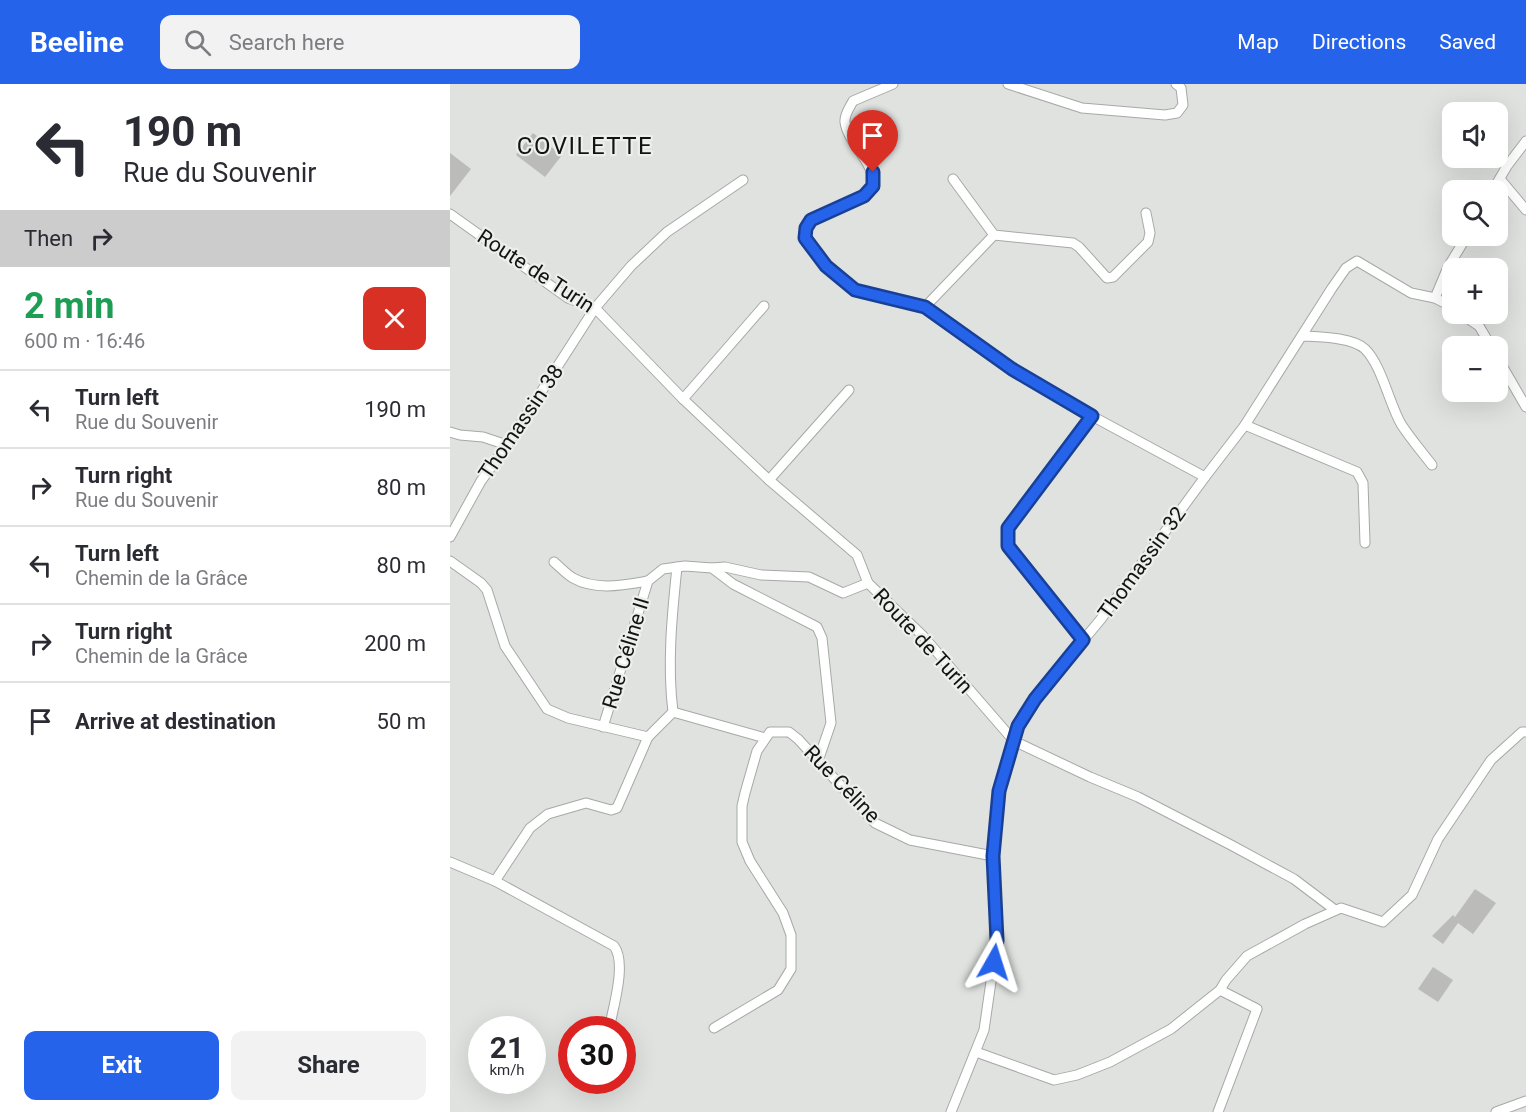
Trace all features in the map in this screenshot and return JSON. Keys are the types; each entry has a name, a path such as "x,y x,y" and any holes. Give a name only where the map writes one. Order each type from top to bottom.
{"street":[{"path":"893,84 853,100 844,120 849,138 873,172 873,186 864,196 811,220 806,228 805,238 826,266 855,290 925,307 1012,369 1204,477"},
{"path":"1008,84 1082,108 1165,115 1177,113 1183,105 1182,88 1176,84"},
{"path":"1526,141 1500,179 1526,210"},
{"path":"953,179 994,235 1073,243 1107,278 1113,277 1148,242 1150,233 1146,213"},
{"name":"Thomassin 38","path":"450,537 481,481 596,308 631,266 667,232 742,180"},
{"name":"Route de Turin","path":"450,214 568,298 596,308 683,399 769,480 857,555 868,583 923,636 1014,741 1138,797 1231,845 1294,879 1335,910"},
{"path":"925,307 994,235"},
{"path":"1442,302 1435,298 1448,267 1461,246"},
{"name":"Thomassin 32","path":"951,1112 984,1030 997,940 993,856 999,791 1018,726 1035,699 1101,619 1204,477 1245,425 1308,323 1346,268 1357,261 1411,293 1435,298"},
{"path":"683,399 764,306"},
{"path":"1476,324 1485,336"},
{"path":"1302,336 1330,338 1352,343 1364,349 1379,373 1401,424 1432,465"},
{"path":"1508,376 1526,407"},
{"path":"769,480 849,390"},
{"path":"1083,640 1008,546 1007,536 1008,528 1092,416"},
{"path":"1245,425 1357,472 1364,483 1365,543"},
{"path":"450,432 483,437 507,445"},
{"name":"Rue Céline II","path":"450,561 482,583 505,646 547,709 603,728 648,737"},
{"path":"554,562 572,577 584,583 619,586 648,581"},
{"path":"495,881 530,828 548,814 586,803 611,810 617,808 648,737 673,712 669,685 677,567"},
{"name":"Rue Céline II","path":"603,728 648,581 663,569 725,567 761,575 809,577 843,593 868,583"},
{"path":"712,568 733,584 817,627 822,638 831,723 818,761"},
{"name":"Rue Céline","path":"673,712 765,738 770,732 789,732 875,824 910,840 993,856"},
{"path":"976,1052 1054,1080 1077,1075 1110,1062 1171,1029 1220,990 1247,956 1305,924 1341,908 1383,922 1412,895 1438,839 1491,760 1522,732 1526,732"},
{"path":"714,1028 778,990 791,969 791,935 783,913 750,861 742,842 742,806 758,751 765,738"},
{"path":"450,862 495,881 614,946 618,951 620,968 611,1016"},
{"path":"1218,1112 1257,1009 1220,990"},
{"path":"1496,1112 1526,1101"}],"building":[{"path":"533,133 562,155 545,177 516,155"},
{"path":"450,153 471,169 450,196"},
{"path":"1475,889 1496,903 1473,934 1458,923 1443,944 1432,936 1453,915 1455,917"},
{"path":"1433,967 1453,980 1438,1002 1418,989"}],"district":[{"name":"COVILETTE","path":"585,146"}],"route":[{"path":"873,172 873,186 864,196 811,220 806,228 805,238 826,266 855,290 925,307 1012,369 1092,416 1008,528 1008,546 1083,640 1035,699 1018,726 999,791 993,856 997,940 994,962"}]}
